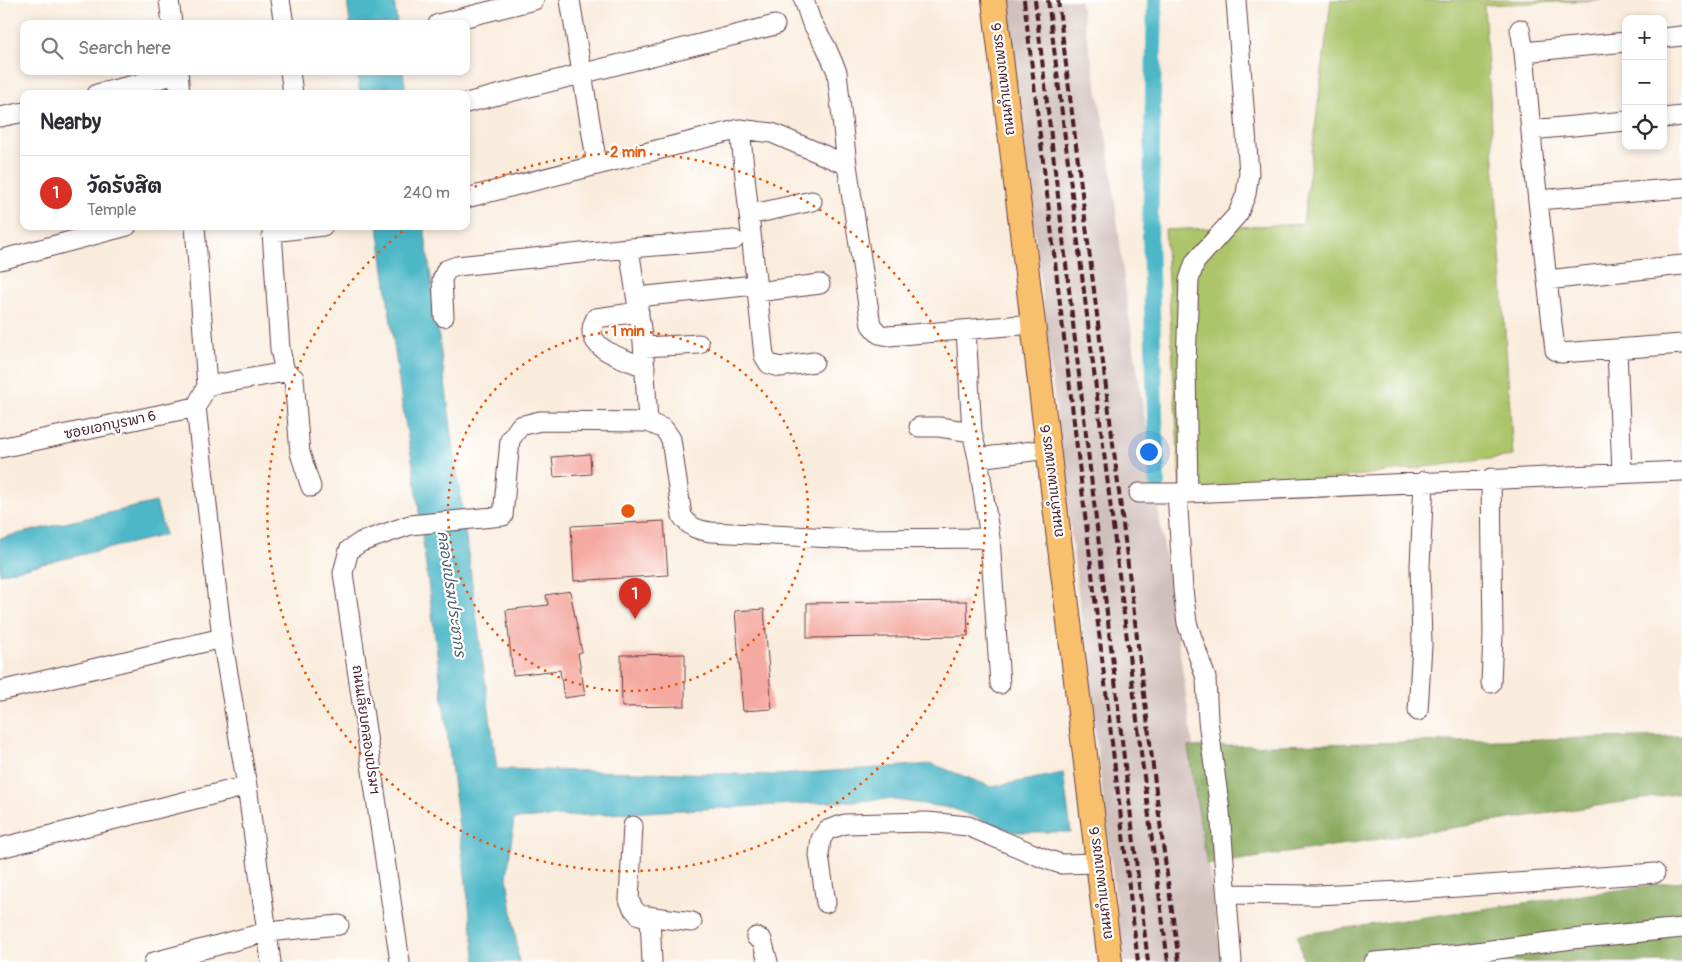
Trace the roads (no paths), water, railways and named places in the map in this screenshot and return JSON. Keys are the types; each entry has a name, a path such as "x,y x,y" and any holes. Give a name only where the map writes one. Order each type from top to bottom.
{"main road":[{"name":"ถนนกำแพงเพชร 6","path":"994,0 1110,962"}],"street":[{"path":"169,0 172,20"},
{"path":"280,0 283,20"},
{"path":"454,20 534,0"},
{"path":"570,0 597,165"},
{"path":"804,0 837,72 847,165 871,325 879,334 889,336 1033,324"},
{"path":"1232,962 1220,810 1208,721 1206,678 1188,623 1183,590 1182,493 1189,280 1195,262 1238,214 1246,194 1249,173 1236,0"},
{"path":"470,101 775,25"},
{"path":"1520,29 1555,350 1561,353 1682,344"},
{"path":"1667,38 1682,36"},
{"path":"1524,52 1622,42"},
{"path":"112,90 170,75"},
{"path":"178,75 180,90"},
{"path":"291,75 293,90"},
{"path":"0,118 20,113"},
{"path":"1667,118 1682,116"},
{"path":"1531,130 1622,121"},
{"path":"470,197 740,130 772,133 847,165"},
{"path":"740,130 749,215 751,289 764,356 770,364 780,367 814,362"},
{"path":"1538,200 1682,188"},
{"path":"749,215 812,201"},
{"path":"0,260 112,230"},
{"path":"195,230 207,386 196,407 222,638 247,786 271,962"},
{"path":"274,230 280,348 285,372"},
{"path":"444,317 442,280 446,270 457,266 629,248 734,240"},
{"path":"629,248 644,347 648,422 664,428 671,439 682,516 687,524 697,530 710,532 855,539 990,538"},
{"path":"1547,280 1682,265"},
{"path":"645,367 598,346 591,334 592,325 596,318 638,305 751,289 820,284"},
{"path":"966,330 972,432 978,458 990,538 1000,684"},
{"path":"644,347 699,344"},
{"path":"1617,350 1622,473"},
{"path":"207,386 285,372 294,378 300,453 311,487"},
{"name":"ซอยเอกบูรพา 6","path":"0,448 196,407"},
{"name":"ถนนเลียบคลองเปรมฯ","path":"400,962 343,573 349,550 361,542 403,528 503,516 510,440 520,426 540,421 648,422"},
{"path":"919,426 972,432"},
{"path":"978,458 1048,449"},
{"path":"1139,493 1182,493 1682,471"},
{"path":"1491,478 1493,635 1491,683"},
{"path":"1418,711 1422,645 1420,566 1424,481"},
{"path":"0,691 222,638"},
{"path":"0,848 247,786"},
{"path":"826,903 820,856 821,839 827,830 845,824 927,822 968,826 1061,864 1098,863"},
{"path":"633,826 621,889 633,908 640,915 692,922"},
{"path":"1227,894 1316,895 1519,884 1655,873"},
{"path":"650,916 652,962"},
{"path":"154,962 267,932 339,925"},
{"path":"1374,962 1462,954 1582,938 1682,928"},
{"path":"756,937 762,940 768,962"}],"water":[{"path":"347,0 394,0 396,20 350,20"},
{"path":"358,75 404,75 405,90 359,90"},
{"name":"คลองเปรมประชากร","path":"379,230 425,230 497,769 777,775 932,764 992,787 1063,773 1071,832 1014,832 951,808 888,799 514,819 507,877 519,962 476,962 414,471 402,404"},
{"path":"156,502 165,535 0,574 0,538"}],"waterway":[{"path":"1155,0 1150,236 1157,484"}],"railway":[{"path":"1024,0 1138,962"},
{"path":"1035,0 1148,962"},
{"path":"1048,0 1168,962"},
{"path":"1058,0 1160,823 1179,962"}],"place":[{"name":"วัดรังสิต","path":"635,619"}]}
